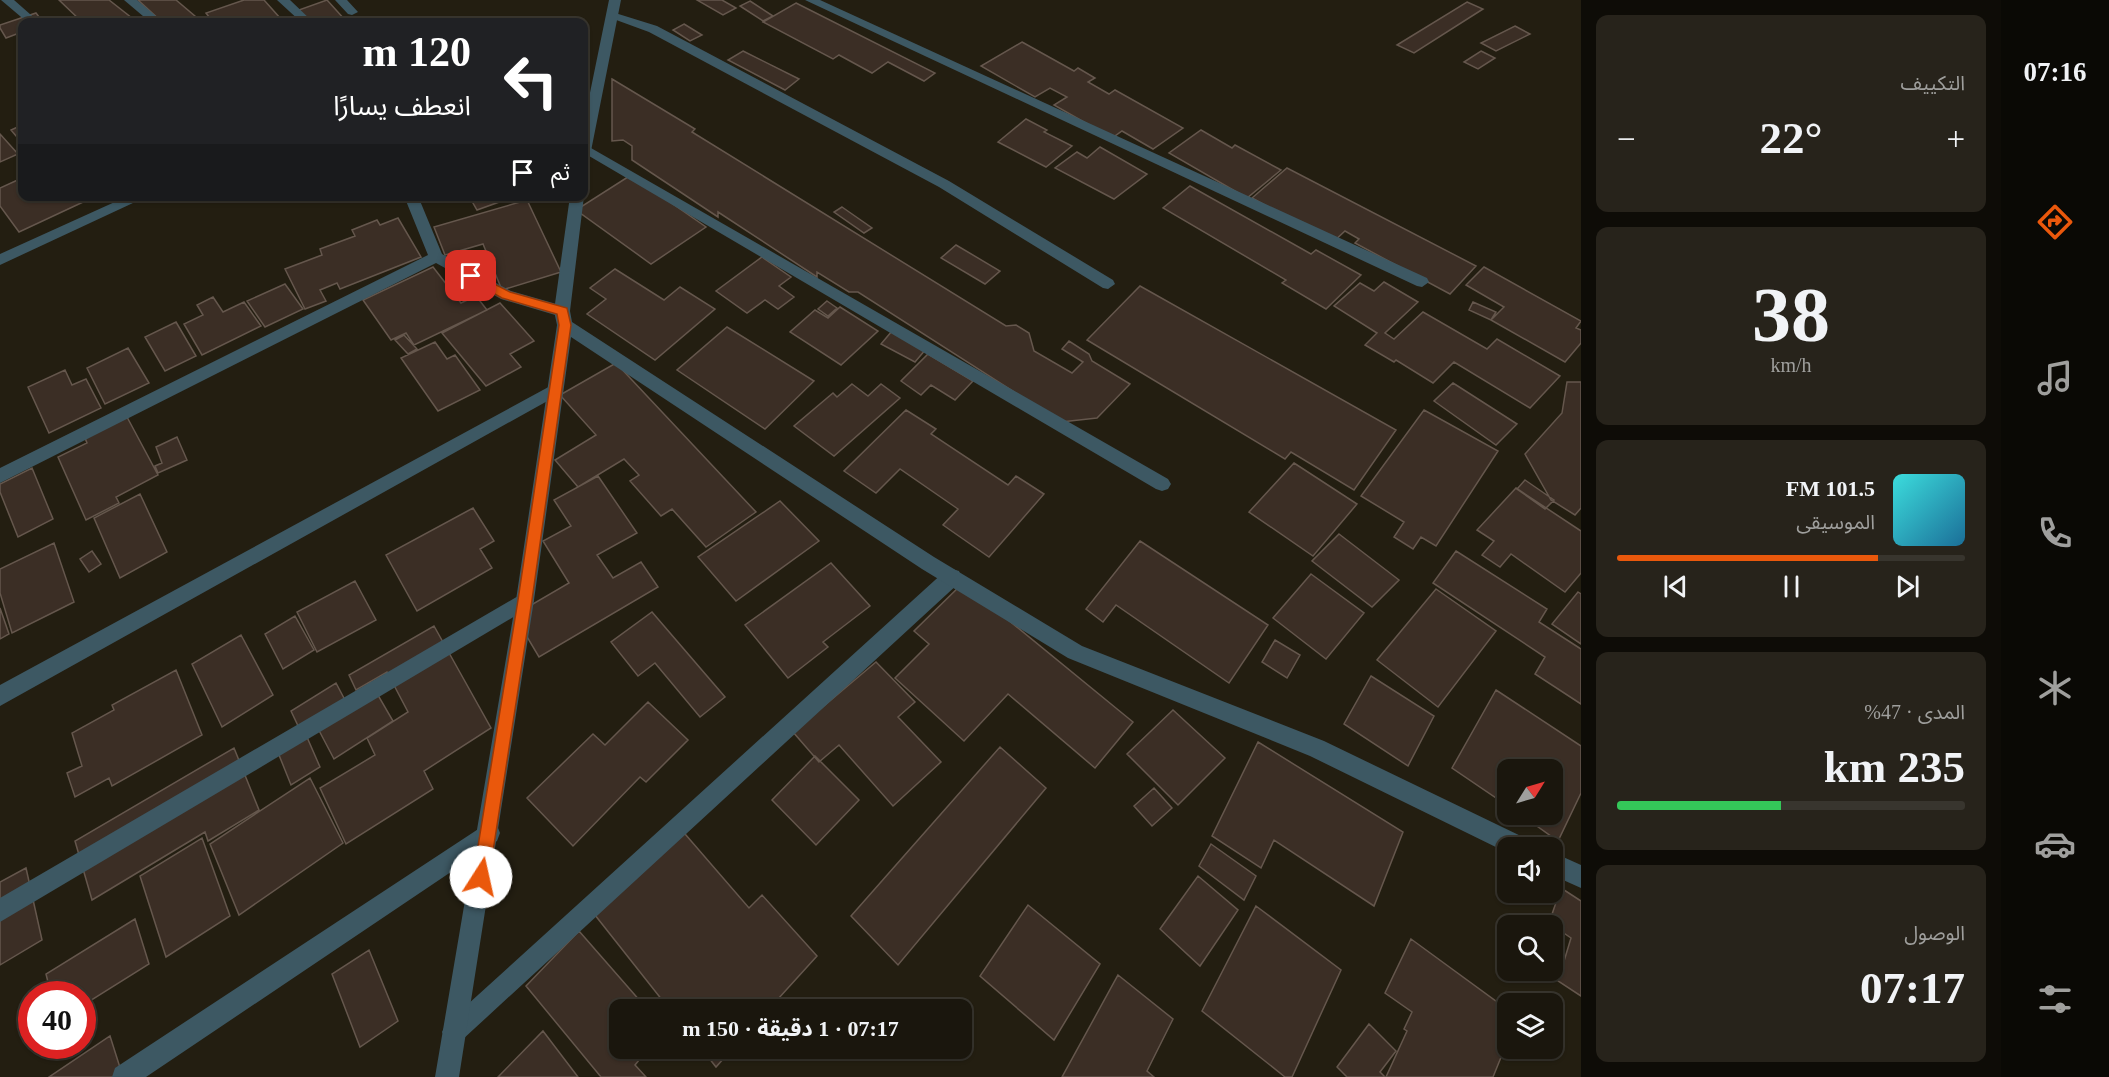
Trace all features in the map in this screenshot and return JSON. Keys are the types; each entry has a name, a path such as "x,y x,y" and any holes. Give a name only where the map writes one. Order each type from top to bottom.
{"street":[{"path":"7,0 28,18"},
{"path":"130,0 152,18"},
{"path":"283,0 303,18"},
{"path":"341,0 352,12"},
{"path":"588,130 615,0"},
{"path":"811,0 1422,282"},
{"path":"612,15 653,29 944,184 1108,284"},
{"path":"588,151 1162,484"},
{"path":"0,260 130,201"},
{"path":"413,201 436,257 506,295 564,318 952,577 1075,652 1317,748 1499,837"},
{"path":"447,1077 489,833 525,600 564,318 577,201"},
{"path":"0,476 436,257"},
{"path":"0,696 554,390"},
{"path":"454,1032 952,577"},
{"path":"0,911 525,600"},
{"path":"124,1077 489,833"},
{"path":"1563,868 1581,877"}],"building":[{"path":"59,0 109,0 132,18 78,18"},
{"path":"138,0 176,0 197,18 158,18"},
{"path":"244,0 264,0 280,18 210,18 206,13"},
{"path":"327,0 343,18 302,18 296,11"},
{"path":"697,0 722,0 736,8 723,15"},
{"path":"750,1 773,16 763,21 740,6"},
{"path":"1467,2 1483,9 1414,53 1397,45"},
{"path":"796,3 935,73 924,81 888,62 872,73 839,55 833,59 763,22"},
{"path":"36,13 40,18 21,18"},
{"path":"18,19 18,34 6,38 0,25"},
{"path":"684,24 702,35 690,41 673,30"},
{"path":"1515,26 1530,34 1496,51 1481,43"},
{"path":"1022,42 1074,71 1078,68 1095,78 1088,82 1109,94 1115,90 1183,128 1153,149 1122,131 1112,138 1054,105 1067,97 1050,88 1035,97 981,66"},
{"path":"743,51 799,79 785,90 728,60"},
{"path":"1481,51 1495,58 1478,69 1464,62"},
{"path":"612,79 695,129 692,132 1006,326 1016,325 1029,333 1034,351 1072,373 1083,362 1062,349 1069,341 1089,354 1092,361 1130,384 1097,418 1061,422 858,292 849,292 817,272 817,277 718,212 718,217 632,160 632,146 623,140 612,141"},
{"path":"1026,119 1047,130 1044,132 1072,146 1046,167 998,142"},
{"path":"18,127 18,138 11,130"},
{"path":"1201,130 1232,148 1235,145 1281,170 1247,198 1169,153"},
{"path":"0,134 18,154 0,162"},
{"path":"1100,147 1147,174 1114,199 1055,168 1077,152 1087,158"},
{"path":"1287,168 1476,266 1450,294 1355,243 1359,239 1345,231 1333,242 1252,198"},
{"path":"631,175 706,227 651,264 576,210"},
{"path":"18,180 18,201 85,201 19,232 0,206 0,188"},
{"path":"1190,186 1311,254 1316,250 1361,275 1326,309 1282,283 1286,280 1163,208"},
{"path":"472,201 502,201 477,210"},
{"path":"527,201 561,272 502,290 483,244 445,255 434,227"},
{"path":"842,207 872,228 864,233 834,212"},
{"path":"398,218 421,257 340,289 337,283 320,290 326,301 305,309 285,269 322,255 320,249 355,236 352,230 377,220 380,225"},
{"path":"956,245 1000,271 985,284 941,258"},
{"path":"762,257 791,277 779,286 794,297 778,309 765,300 747,313 716,291"},
{"path":"433,267 461,303 476,296 487,310 414,345 406,333 391,340 363,300"},
{"path":"1484,267 1581,321 1576,328 1581,330 1581,343 1565,362 1491,320 1504,307 1466,285"},
{"path":"615,269 664,300 680,287 715,309 655,360 587,314 606,299 590,288"},
{"path":"1384,282 1418,302 1385,333 1394,339 1423,312 1487,349 1497,339 1560,376 1530,408 1454,362 1433,383 1396,360 1394,362 1365,345 1377,333 1334,306 1360,283 1374,291"},
{"path":"285,284 303,309 265,327 247,301"},
{"path":"1140,286 1396,430 1354,490 1291,452 1285,459 1087,340"},
{"path":"213,297 223,312 244,302 261,326 202,355 184,324 203,315 197,305"},
{"path":"827,301 837,308 828,316 818,309"},
{"path":"1473,302 1496,312 1491,320 1469,310"},
{"path":"500,303 534,341 510,354 521,367 486,386 442,333"},
{"path":"840,307 878,331 841,365 790,332 815,310 828,318"},
{"path":"176,322 196,356 165,371 145,337"},
{"path":"727,327 814,381 765,429 677,370"},
{"path":"892,331 926,349 915,362 881,344"},
{"path":"404,335 417,349 408,354 395,340"},
{"path":"435,342 447,359 455,355 480,390 438,411 401,358"},
{"path":"128,348 149,383 105,404 87,368"},
{"path":"928,354 973,381 955,400 931,385 921,395 901,381"},
{"path":"616,363 756,512 706,547 672,509 661,516 630,481 639,475 624,459 578,487 555,460 596,435 560,395"},
{"path":"65,370 72,385 86,379 101,408 49,433 28,387"},
{"path":"1567,382 1581,382 1581,508 1575,515 1551,500 1525,454 1562,413"},
{"path":"1453,383 1517,424 1496,445 1434,401"},
{"path":"852,384 868,396 881,384 900,398 834,456 794,426 833,393 837,397"},
{"path":"906,410 936,429 931,434 1008,485 1016,476 1044,494 989,557 943,525 958,509 900,469 876,493 844,471"},
{"path":"1424,410 1498,451 1436,546 1421,537 1413,549 1394,537 1404,522 1361,496"},
{"path":"127,417 158,475 116,497 119,503 86,520 58,457 87,443 85,438"},
{"path":"177,437 187,460 158,473 155,466 162,463 156,447"},
{"path":"1294,463 1357,504 1313,556 1249,512"},
{"path":"32,468 53,519 18,537 0,492 0,484"},
{"path":"598,476 637,533 597,555 613,578 641,562 658,587 539,657 514,615 569,583 543,541 571,526 554,500"},
{"path":"1525,480 1554,500 1545,509 1517,489"},
{"path":"1516,488 1581,531 1581,573 1565,592 1511,554 1500,567 1482,555 1494,541 1477,530"},
{"path":"140,494 167,552 120,578 94,518"},
{"path":"780,501 819,541 736,601 698,557"},
{"path":"473,508 494,541 480,549 492,568 417,611 386,555"},
{"path":"1339,534 1399,580 1372,607 1312,561"},
{"path":"1140,541 1268,625 1229,683 1116,605 1103,622 1086,609"},
{"path":"54,543 74,602 12,633 0,593 0,569"},
{"path":"92,551 101,564 89,572 80,559"},
{"path":"1456,551 1547,609 1539,622 1581,649 1581,704 1535,674 1545,657 1433,583"},
{"path":"831,563 870,606 823,642 828,647 788,678 745,625"},
{"path":"1311,574 1364,613 1326,659 1273,618"},
{"path":"355,581 376,620 317,652 297,612"},
{"path":"963,583 1133,722 1095,768 1008,694 964,741 895,678 929,644 914,631"},
{"path":"1436,589 1496,631 1438,707 1377,660"},
{"path":"1578,592 1581,594 1581,644 1552,624"},
{"path":"0,608 9,634 0,639"},
{"path":"652,612 725,697 700,717 655,663 638,676 611,642"},
{"path":"295,616 314,650 283,669 265,634"},
{"path":"434,626 491,728 424,771 433,789 346,844 320,788 375,755 367,738 408,712 387,672 356,690 349,675"},
{"path":"241,635 273,695 222,727 192,664"},
{"path":"1275,640 1300,655 1287,678 1262,662"},
{"path":"876,662 915,702 898,717 941,762 893,806 839,745 819,762 793,732"},
{"path":"176,670 202,735 112,786 109,778 75,797 67,773 82,766 72,733 114,710 112,705"},
{"path":"1371,676 1434,716 1408,766 1344,724"},
{"path":"336,683 345,700 371,683 393,721 334,759 314,721 300,730 291,711"},
{"path":"1496,690 1581,746 1581,793 1560,837 1552,837 1535,825 1563,825 1563,759 1497,759 1497,799 1452,768"},
{"path":"648,702 688,740 646,782 640,777 573,846 527,798 593,734 605,745"},
{"path":"1173,710 1225,758 1178,805 1127,754"},
{"path":"303,728 320,767 291,785 275,745"},
{"path":"1258,742 1403,832 1374,906 1274,840 1261,868 1212,836"},
{"path":"1000,747 1046,788 898,965 851,916"},
{"path":"234,748 259,810 208,841 205,832 92,900 75,841"},
{"path":"815,756 859,800 816,845 772,800"},
{"path":"310,778 343,843 239,915 210,844"},
{"path":"1154,788 1172,808 1152,826 1134,806"},
{"path":"679,827 749,908 762,895 817,956 778,999 661,999 591,910"},
{"path":"202,838 230,916 166,957 140,876"},
{"path":"1211,844 1256,876 1244,900 1199,866"},
{"path":"26,868 42,940 0,965 0,882"},
{"path":"1198,876 1238,910 1200,966 1160,929"},
{"path":"1563,889 1581,901 1581,996 1558,981 1563,981 1563,964 1571,938 1563,933 1563,915 1552,915 1556,903 1563,903"},
{"path":"1028,905 1100,964 1054,1040 980,976"},
{"path":"1256,906 1341,970 1292,1077 1285,1077 1202,1011"},
{"path":"135,919 149,964 96,997 96,981 48,981 46,974"},
{"path":"579,931 638,999 609,999 609,1059 640,1059 635,1065 646,1077 601,1077 526,986"},
{"path":"1411,939 1497,1002 1497,1059 1500,1059 1493,1077 1386,1077 1407,1031 1404,1029 1412,1012 1385,993"},
{"path":"369,950 398,1021 360,1047 332,974"},
{"path":"1118,975 1173,1019 1147,1071 1154,1077 1062,1077"},
{"path":"1369,1024 1396,1051 1380,1072 1385,1077 1347,1077 1337,1067"},
{"path":"543,1031 578,1077 498,1077"},
{"path":"110,1036 123,1077 49,1077 76,1059 96,1059 96,1045"},
{"path":"710,1059 723,1059 716,1067"}],"route":[{"path":"471,276 506,295 562,311 565,325 525,600 481,877"}]}
